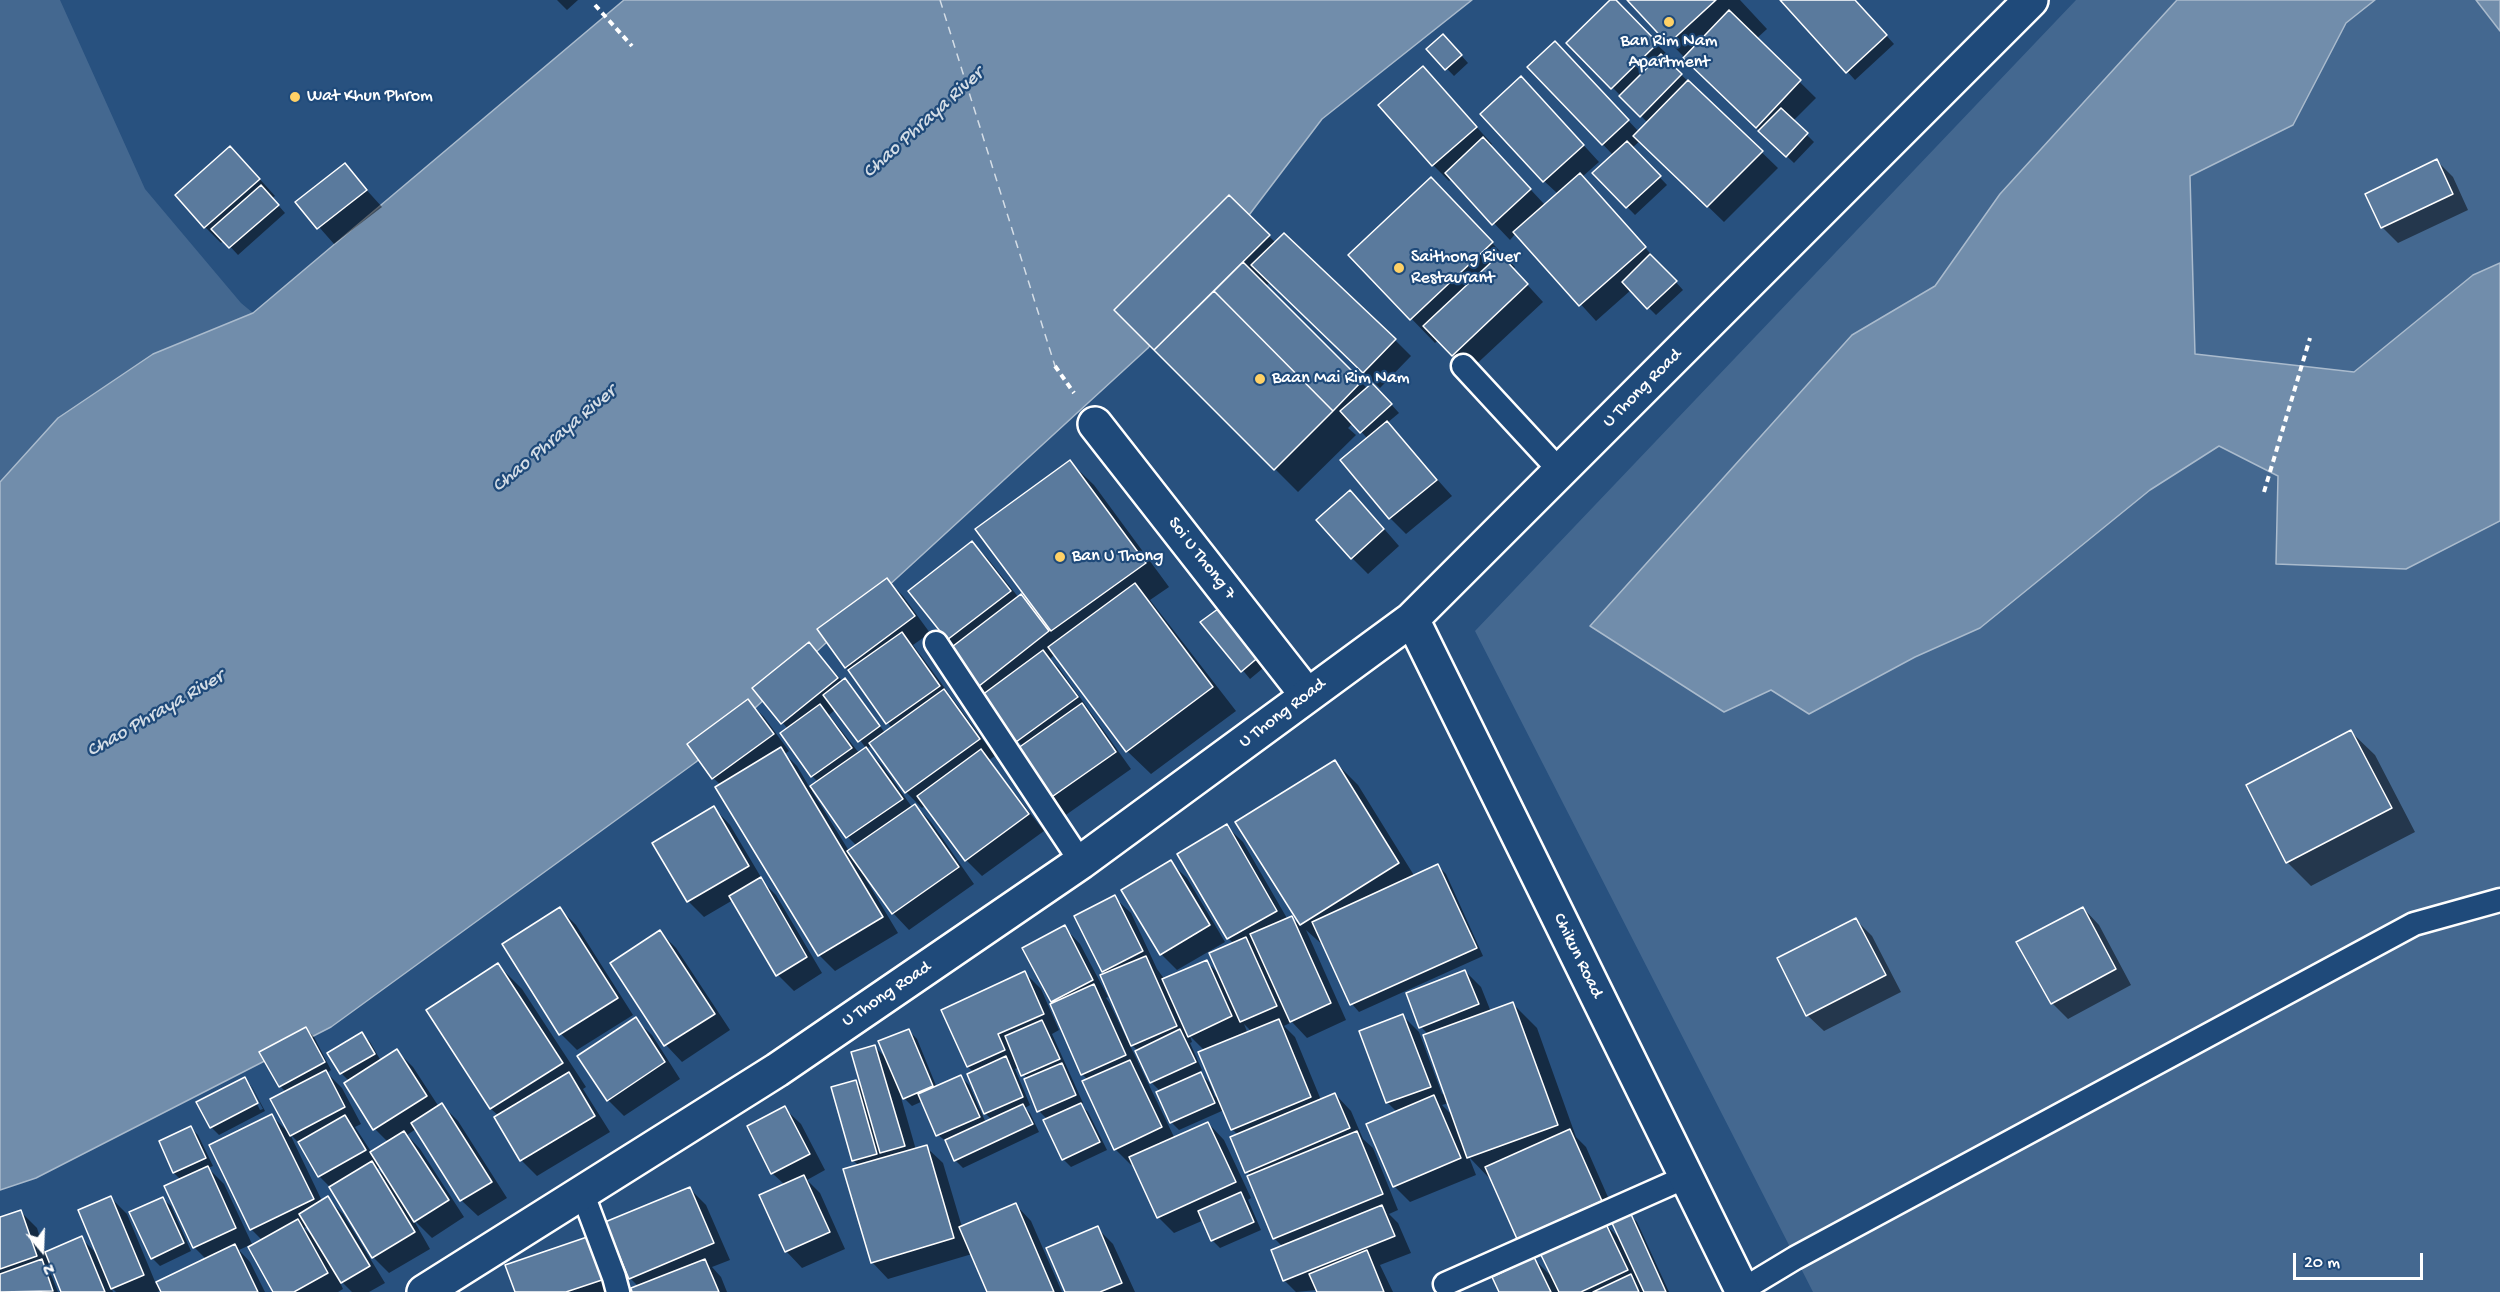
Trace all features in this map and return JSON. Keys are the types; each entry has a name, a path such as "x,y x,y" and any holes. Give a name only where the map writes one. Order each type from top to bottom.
{"main road":[{"name":"U Thong Road","path":"424,1292 777,1070 1081,862 1412,619 2031,0"},
{"name":"Soi U Thong 7","path":"1095,424 1307,695"},
{"name":"Chikun Road","path":"1412,619 1742,1291"}],"lane":[{"path":"1463,366 1560,472"},
{"path":"936,643 1081,862"},
{"path":"1742,1291 1795,1258 2415,924 2500,900"},
{"path":"1445,1284 1686,1177"},
{"path":"582,1192 618,1292"}],"path":[{"path":"595,5 632,46"},
{"path":"2264,492 2310,338"}],"shaded area":[{"path":"0,0 60,0 145,189 241,303 253,313 153,354 0,482"},
{"path":"2076,0 2500,0 2500,1292 1813,1292 1475,631"}],"water":[{"name":"Chao Phraya River","path":"624,0 1472,0 1322,119 1148,348 696,762 331,1027 36,1178 0,1190 0,482 58,418 153,354 253,313"},
{"path":"2177,0 2375,0 2346,23 2293,125 2190,176 2195,354 2354,372 2473,275 2500,263 2500,521 2406,569 2276,564 2278,476 2219,446 2150,490 1980,628 1915,657 1809,714 1771,690 1724,712 1590,626 1852,335 1935,286 2000,194"},
{"path":"2476,0 2500,0 2500,31"}],"building":[{"path":"1610,0 1616,0 1658,43 1611,89 1566,43"},
{"name":"Ban Rim Nam Apartment","path":"1627,0 1716,0 1668,44"},
{"path":"1780,0 1855,0 1887,35 1846,73"},
{"path":"1729,10 1801,80 1756,128 1683,58"},
{"path":"1443,34 1462,55 1445,70 1426,49"},
{"path":"1555,41 1629,120 1602,145 1527,67"},
{"path":"1661,54 1682,74 1640,117 1619,96"},
{"path":"1423,66 1477,127 1432,166 1378,105"},
{"path":"1521,76 1584,145 1543,182 1480,114"},
{"path":"1688,80 1763,151 1707,207 1633,136"},
{"path":"1781,108 1808,133 1786,157 1758,131"},
{"path":"1483,137 1531,189 1492,225 1445,173"},
{"path":"1627,141 1661,176 1626,208 1592,173"},
{"path":"230,146 260,179 204,228 175,195"},
{"path":"2437,159 2453,194 2381,228 2365,194"},
{"path":"345,163 367,190 317,229 295,202"},
{"path":"1580,173 1646,247 1579,306 1513,232"},
{"path":"1431,177 1493,242 1410,320 1348,255"},
{"path":"261,185 279,205 229,248 211,229"},
{"path":"1229,195 1270,235 1154,350 1114,310"},
{"path":"1284,233 1396,339 1363,373 1251,265"},
{"path":"1500,254 1528,284 1452,356 1423,326"},
{"path":"1650,254 1677,281 1647,309 1622,282"},
{"path":"1243,262 1362,381 1333,411 1214,291"},
{"path":"1214,291 1333,411 1274,470 1154,350"},
{"path":"1372,383 1392,404 1360,433 1340,411"},
{"path":"1387,421 1437,480 1389,519 1340,460"},
{"path":"1070,460 1146,563 1051,631 975,529"},
{"path":"1350,490 1384,529 1351,559 1316,520"},
{"path":"972,541 1011,591 947,640 908,591"},
{"path":"887,578 915,616 845,668 817,629"},
{"path":"1135,583 1213,687 1126,752 1048,647"},
{"path":"1021,594 1049,631 974,690 944,653"},
{"path":"1222,606 1261,655 1241,672 1200,622"},
{"path":"902,632 940,686 886,724 848,670"},
{"path":"809,642 838,678 781,724 752,688"},
{"path":"1043,650 1078,697 1016,742 982,695"},
{"path":"845,678 880,726 858,742 823,695"},
{"path":"944,689 980,739 905,793 869,743"},
{"path":"748,699 774,734 712,779 687,744"},
{"path":"1082,703 1116,752 1046,801 1011,753"},
{"path":"820,704 852,748 811,777 780,733"},
{"path":"2351,730 2392,808 2286,863 2246,785"},
{"path":"781,747 883,917 818,956 715,787"},
{"path":"866,747 903,799 846,838 810,786"},
{"path":"981,749 1029,814 965,861 917,796"},
{"path":"1335,760 1399,863 1300,925 1235,822"},
{"path":"915,804 959,867 892,914 847,851"},
{"path":"714,806 749,866 687,902 652,843"},
{"path":"1227,824 1277,911 1227,939 1177,854"},
{"path":"1171,860 1210,925 1160,955 1121,890"},
{"path":"1438,864 1477,948 1350,1005 1312,922"},
{"path":"761,877 807,957 776,976 729,896"},
{"path":"1115,895 1143,951 1102,972 1074,916"},
{"path":"560,907 618,998 559,1035 502,944"},
{"path":"2083,907 2116,969 2051,1004 2016,942"},
{"path":"1292,916 1331,1003 1290,1022 1250,934"},
{"path":"1856,918 1886,975 1806,1016 1777,958"},
{"path":"1065,925 1093,980 1051,1002 1022,948"},
{"path":"660,930 715,1014 664,1046 610,963"},
{"path":"1246,937 1277,1006 1240,1022 1209,953"},
{"path":"1146,956 1177,1026 1131,1046 1100,975"},
{"path":"1207,960 1232,1016 1188,1037 1162,979"},
{"path":"498,963 563,1063 490,1109 426,1010"},
{"path":"1465,970 1479,1004 1419,1028 1406,993"},
{"path":"1025,971 1044,1014 998,1034 1005,1050 967,1067 941,1010"},
{"path":"1094,984 1126,1055 1081,1075 1050,1004"},
{"path":"1513,1002 1558,1125 1467,1158 1423,1035"},
{"path":"1403,1014 1431,1087 1386,1103 1359,1031"},
{"path":"636,1017 665,1062 607,1101 577,1056"},
{"path":"1279,1019 1311,1097 1231,1130 1198,1052"},
{"path":"1042,1020 1060,1059 1021,1076 1005,1036"},
{"path":"306,1027 325,1062 279,1087 259,1052"},
{"path":"909,1029 933,1086 903,1099 878,1041"},
{"path":"1180,1029 1196,1062 1150,1083 1135,1051"},
{"path":"362,1032 375,1054 340,1074 327,1053"},
{"path":"875,1045 905,1146 880,1153 851,1052"},
{"path":"397,1049 427,1096 373,1130 344,1083"},
{"path":"1006,1056 1023,1097 984,1114 967,1074"},
{"path":"1130,1060 1162,1127 1114,1150 1082,1081"},
{"path":"1062,1063 1076,1095 1037,1112 1024,1079"},
{"path":"326,1070 345,1107 290,1136 270,1099"},
{"path":"569,1072 595,1116 520,1161 494,1117"},
{"path":"1201,1072 1215,1103 1170,1123 1156,1092"},
{"path":"961,1075 980,1117 936,1136 918,1094"},
{"path":"245,1077 258,1103 210,1128 196,1102"},
{"path":"856,1080 877,1154 852,1161 831,1087"},
{"path":"1335,1093 1350,1128 1245,1173 1230,1137"},
{"path":"1434,1095 1461,1158 1393,1187 1366,1124"},
{"path":"442,1103 492,1182 460,1201 411,1123"},
{"path":"1081,1103 1100,1142 1062,1160 1043,1120"},
{"path":"1023,1104 1033,1124 954,1161 945,1140"},
{"path":"785,1106 810,1154 771,1174 747,1126"},
{"path":"272,1114 314,1199 250,1230 209,1145"},
{"path":"345,1115 366,1150 318,1177 298,1142"},
{"path":"1208,1122 1236,1182 1157,1218 1129,1157"},
{"path":"191,1126 206,1158 173,1173 159,1141"},
{"path":"1570,1129 1602,1201 1517,1239 1485,1167"},
{"path":"404,1131 449,1200 414,1222 370,1152"},
{"path":"1357,1131 1383,1194 1273,1239 1247,1176"},
{"path":"927,1145 954,1238 871,1263 843,1169"},
{"path":"372,1161 415,1232 372,1258 329,1187"},
{"path":"208,1166 236,1228 193,1248 164,1186"},
{"path":"804,1175 830,1232 785,1252 759,1195"},
{"path":"690,1187 714,1243 629,1279 605,1222"},
{"path":"1241,1192 1254,1222 1211,1241 1198,1211"},
{"path":"111,1196 144,1275 111,1289 78,1210"},
{"path":"328,1196 370,1266 341,1283 299,1214"},
{"path":"163,1197 184,1243 151,1259 129,1212"},
{"path":"1016,1203 1054,1292 987,1292 959,1227"},
{"path":"1382,1205 1395,1236 1283,1281 1271,1250"},
{"path":"21,1210 37,1256 0,1269 0,1217"},
{"path":"1630,1212 1666,1292 1644,1292 1611,1221"},
{"path":"298,1219 328,1273 294,1292 273,1292 248,1247"},
{"path":"1605,1222 1628,1270 1581,1292 1559,1292 1540,1253"},
{"path":"1098,1226 1122,1283 1100,1292 1065,1292 1046,1248"},
{"path":"82,1236 105,1292 61,1292 45,1252"},
{"path":"590,1236 605,1279 566,1292 515,1292 505,1265"},
{"path":"235,1244 258,1292 161,1292 156,1282"},
{"path":"1367,1250 1384,1292 1317,1292 1309,1274"},
{"path":"1534,1257 1551,1292 1499,1292 1492,1277"},
{"path":"42,1259 53,1291 0,1292 0,1274"},
{"path":"705,1259 719,1292 632,1292 631,1288"},
{"path":"1631,1274 1639,1292 1593,1292"}],"ferry route":[{"path":"940,0 1055,366"}],"place":[{"name":"Ban Rim Nam Apartment","path":"1669,22"},
{"name":"Wat Khun Phrom","path":"295,97"},
{"name":"Saithong River Restaurant","path":"1399,268"},
{"name":"Baan Mai Rim Nam","path":"1260,379"},
{"name":"Ban U Thong","path":"1060,557"}]}
